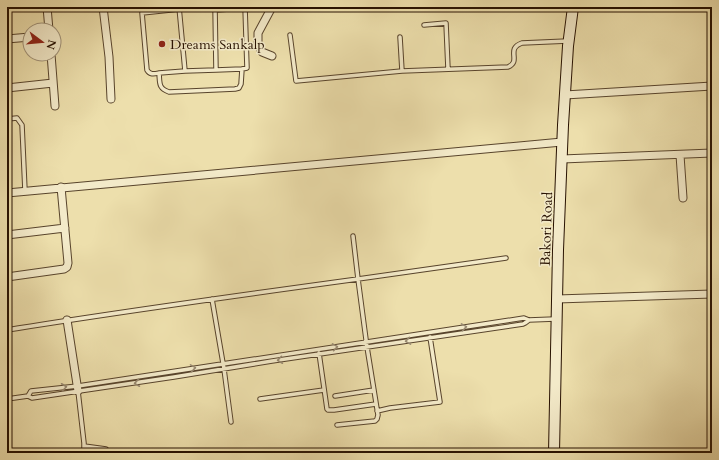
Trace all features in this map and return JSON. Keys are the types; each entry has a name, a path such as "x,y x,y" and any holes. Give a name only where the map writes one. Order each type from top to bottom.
{"street":[{"path":"47,7 48,22"},
{"path":"103,7 109,57 111,99"},
{"path":"272,7 258,33 258,44 262,52 272,56"},
{"name":"Bakori Road","path":"554,451 558,250 562,142 569,41 573,7"},
{"path":"7,39 22,38"},
{"path":"52,62 55,106"},
{"path":"7,88 53,83"},
{"path":"565,94 712,86"},
{"path":"7,193 562,142"},
{"path":"562,157 712,149"},
{"path":"562,157 712,154"},
{"path":"680,155 683,198"},
{"path":"7,277 64,269 67,267 68,263 62,187"},
{"path":"7,235 65,228"},
{"path":"557,299 712,294"},
{"path":"67,320 78,389"}],"lane":[{"path":"144,7 142,13 147,70 149,73 153,74 248,68 245,8 215,8 216,70"},
{"path":"142,13 180,8 184,71"},
{"path":"424,25 446,23 448,69"},
{"path":"290,34 296,81 402,71 508,67 512,66 514,62 514,49 516,45 569,41"},
{"path":"400,37 402,71"},
{"path":"159,73 160,86 163,90 168,92 235,89 239,88 241,84 242,69"},
{"path":"7,118 17,118 22,125 25,191"},
{"path":"337,425 375,421 377,418 353,236"},
{"path":"7,330 212,298 506,258"},
{"path":"212,298 231,422"},
{"path":"78,389 223,363 319,350 522,318 528,320 557,318"},
{"path":"7,399 28,396 31,391 78,389 224,369 525,323 528,320"},
{"path":"377,411 440,402 429,332"},
{"path":"319,350 328,410 376,404"},
{"path":"78,389 84,453"},
{"path":"260,399 324,390"},
{"path":"334,396 374,390"},
{"path":"84,446 106,449"},
{"path":"543,453 554,451"}],"place":[{"name":"Dreams Sankalp","path":"162,44"}]}
